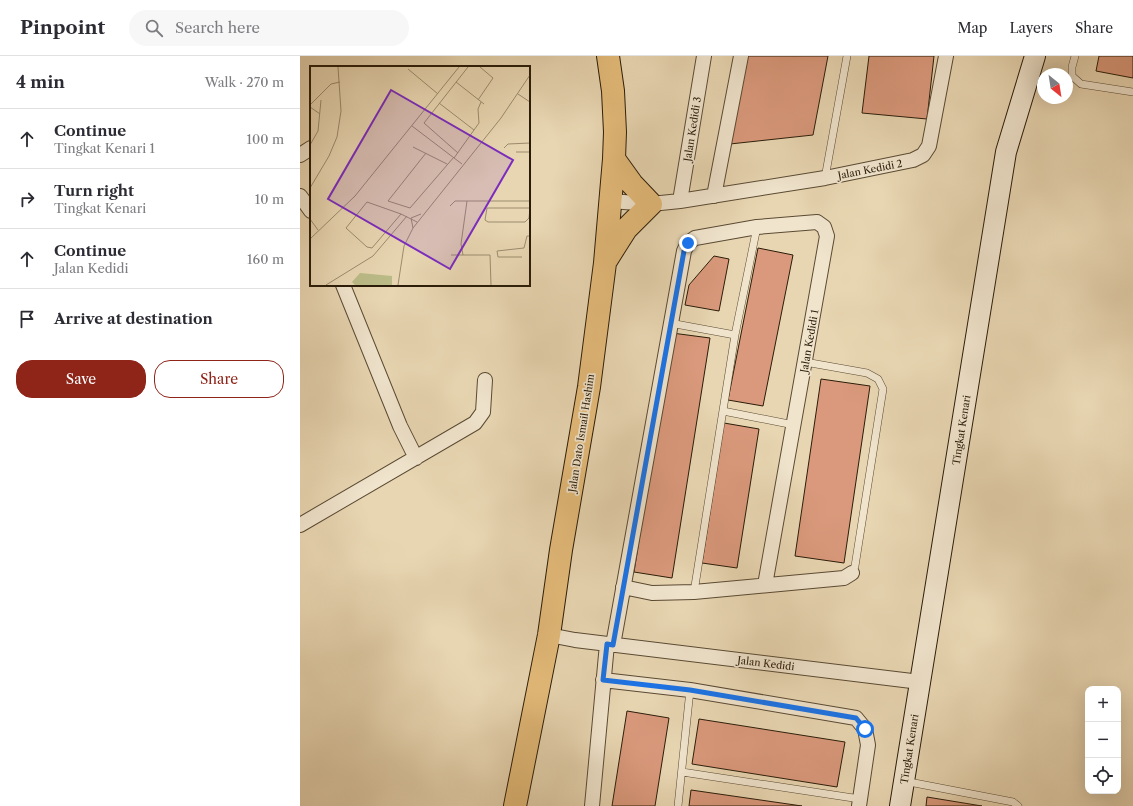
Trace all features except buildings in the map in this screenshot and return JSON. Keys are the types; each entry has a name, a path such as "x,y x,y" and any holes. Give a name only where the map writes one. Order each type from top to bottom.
{"main road":[{"name":"Jalan Dato Ismail Hashim","path":"515,806 549,635 561,550 589,387 605,263 614,159 613,91 608,56"},
{"path":"605,263 626,229 651,204 632,184 614,159"}],"street":[{"name":"Jalan Kedidi 3","path":"680,201 704,56"},
{"path":"714,196 741,56"},
{"name":"Jalan Kedidi 2","path":"610,201 651,204 680,201 825,178 913,160 923,155 929,146 946,56"},
{"name":"Tingkat Kenari","path":"900,806 1006,152 1035,56"},
{"path":"300,155 310,149"},
{"path":"300,196 310,210"},
{"name":"Jalan Kedidi 1","path":"670,323 684,251 688,243 695,238 757,227 817,222 824,227 827,236 765,586"},
{"path":"343,286 400,426 416,458"},
{"path":"592,806 603,680 623,587 670,323"},
{"path":"300,525 475,423 483,412 485,380"},
{"path":"623,587 652,593 694,592 844,578 852,573"},
{"name":"Jalan Kedidi","path":"549,635 575,640 920,682"},
{"path":"603,680 690,690 856,718 865,729 868,745 860,803"}],"lane":[{"path":"825,178 847,56"},
{"path":"1075,56 1072,67 1072,76 1081,84 1133,92"},
{"path":"694,592 735,335 757,227"},
{"path":"670,323 735,335"},
{"path":"805,362 867,373 878,379 883,389 855,566 852,573"},
{"path":"723,411 794,425"},
{"path":"678,806 690,690"},
{"path":"682,772 860,803"},
{"path":"904,781 1013,802 1018,806"}],"route":[{"path":"688,243 684,251 670,323 613,645 607,644 603,680 690,690 856,718 865,729"}]}
